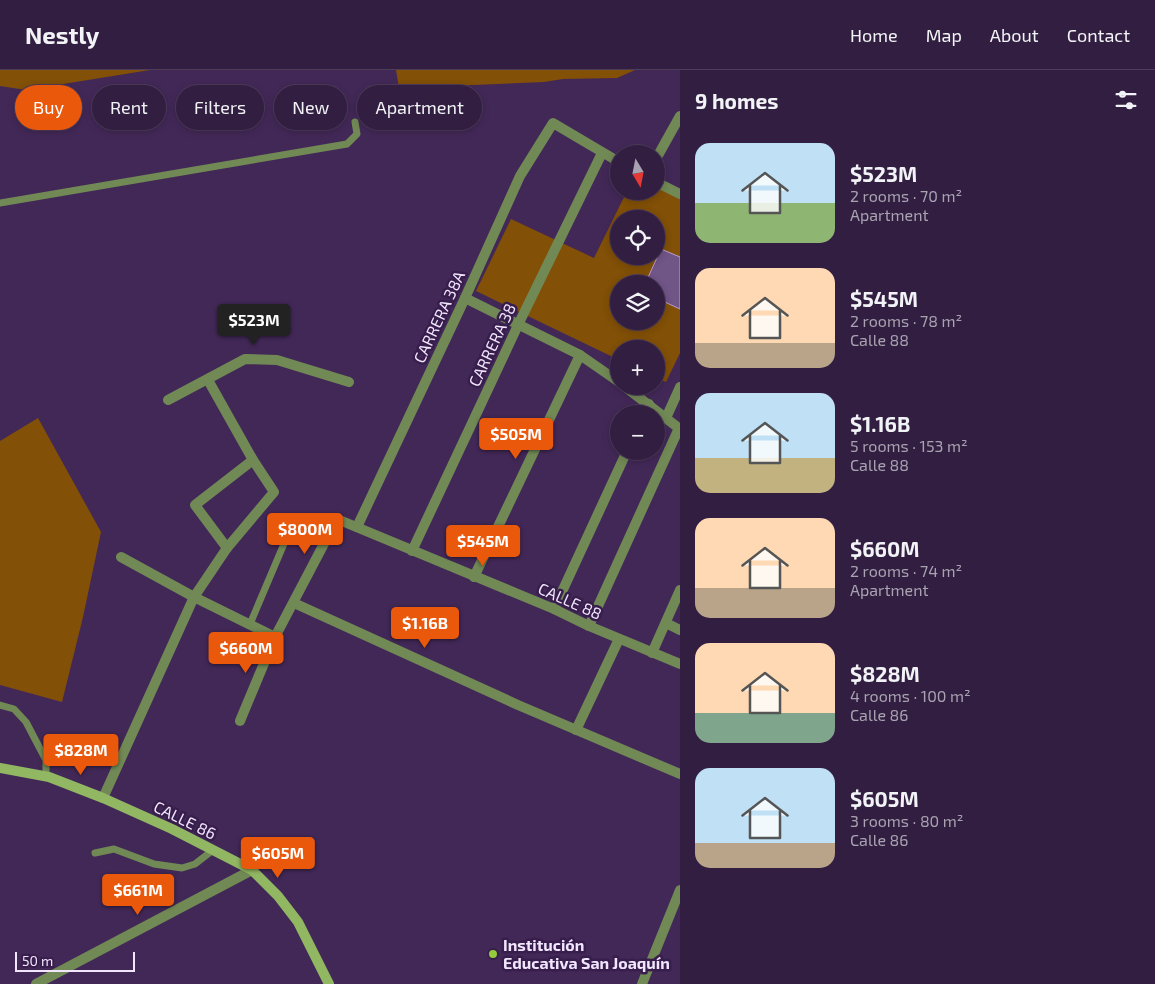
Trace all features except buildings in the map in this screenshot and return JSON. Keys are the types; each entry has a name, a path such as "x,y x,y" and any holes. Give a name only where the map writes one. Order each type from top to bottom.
{"main road":[{"name":"CALLE 86","path":"0,768 46,777 104,798 172,829 252,870 278,896 298,922 329,984"}],"street":[{"path":"664,145 680,116"},
{"name":"CARRERA 38A","path":"357,527 465,298 520,176 553,123 602,153"},
{"path":"602,153 610,157"},
{"name":"CARRERA 38","path":"412,551 519,323 602,153"},
{"path":"665,186 680,194"},
{"path":"465,298 580,354 610,376"},
{"path":"474,577 580,354"},
{"path":"168,400 245,359 277,360 349,382"},
{"path":"104,798 194,597 227,548 274,492 253,460 208,380"},
{"path":"589,626 679,429 666,418 680,387"},
{"path":"633,395 642,405"},
{"path":"227,548 194,505 253,460"},
{"path":"554,609 623,460"},
{"name":"CALLE 88","path":"294,602 337,519 554,609 589,626 680,664"},
{"path":"120,557 194,597 275,636"},
{"path":"652,653 680,590"},
{"path":"240,721 275,636 294,602 518,705 680,774"},
{"path":"666,623 680,630"},
{"path":"576,730 619,638"},
{"path":"36,984 252,870"},
{"path":"642,984 680,890"}],"lane":[{"path":"0,203 347,144 357,134 355,122"},
{"path":"250,624 288,532"},
{"path":"0,705 14,709 26,722 46,760 46,777"},
{"path":"94,853 114,849 154,864 182,868 195,864 213,850"}],"shaded area":[{"path":"0,70 150,70 57,85 15,85 15,88 0,86"},
{"path":"396,70 635,70 617,78 563,79 544,82 472,85 398,85"},
{"path":"665,186 680,193 680,353 666,382 665,340 610,340 610,356 476,291 511,219 594,258 610,226 610,265 665,265 665,210 618,210 623,200 665,200"},
{"path":"38,418 101,532 62,702 0,685 0,441"}],"place":[{"name":"Institución Educativa San Joaquín","path":"493,954"}]}
